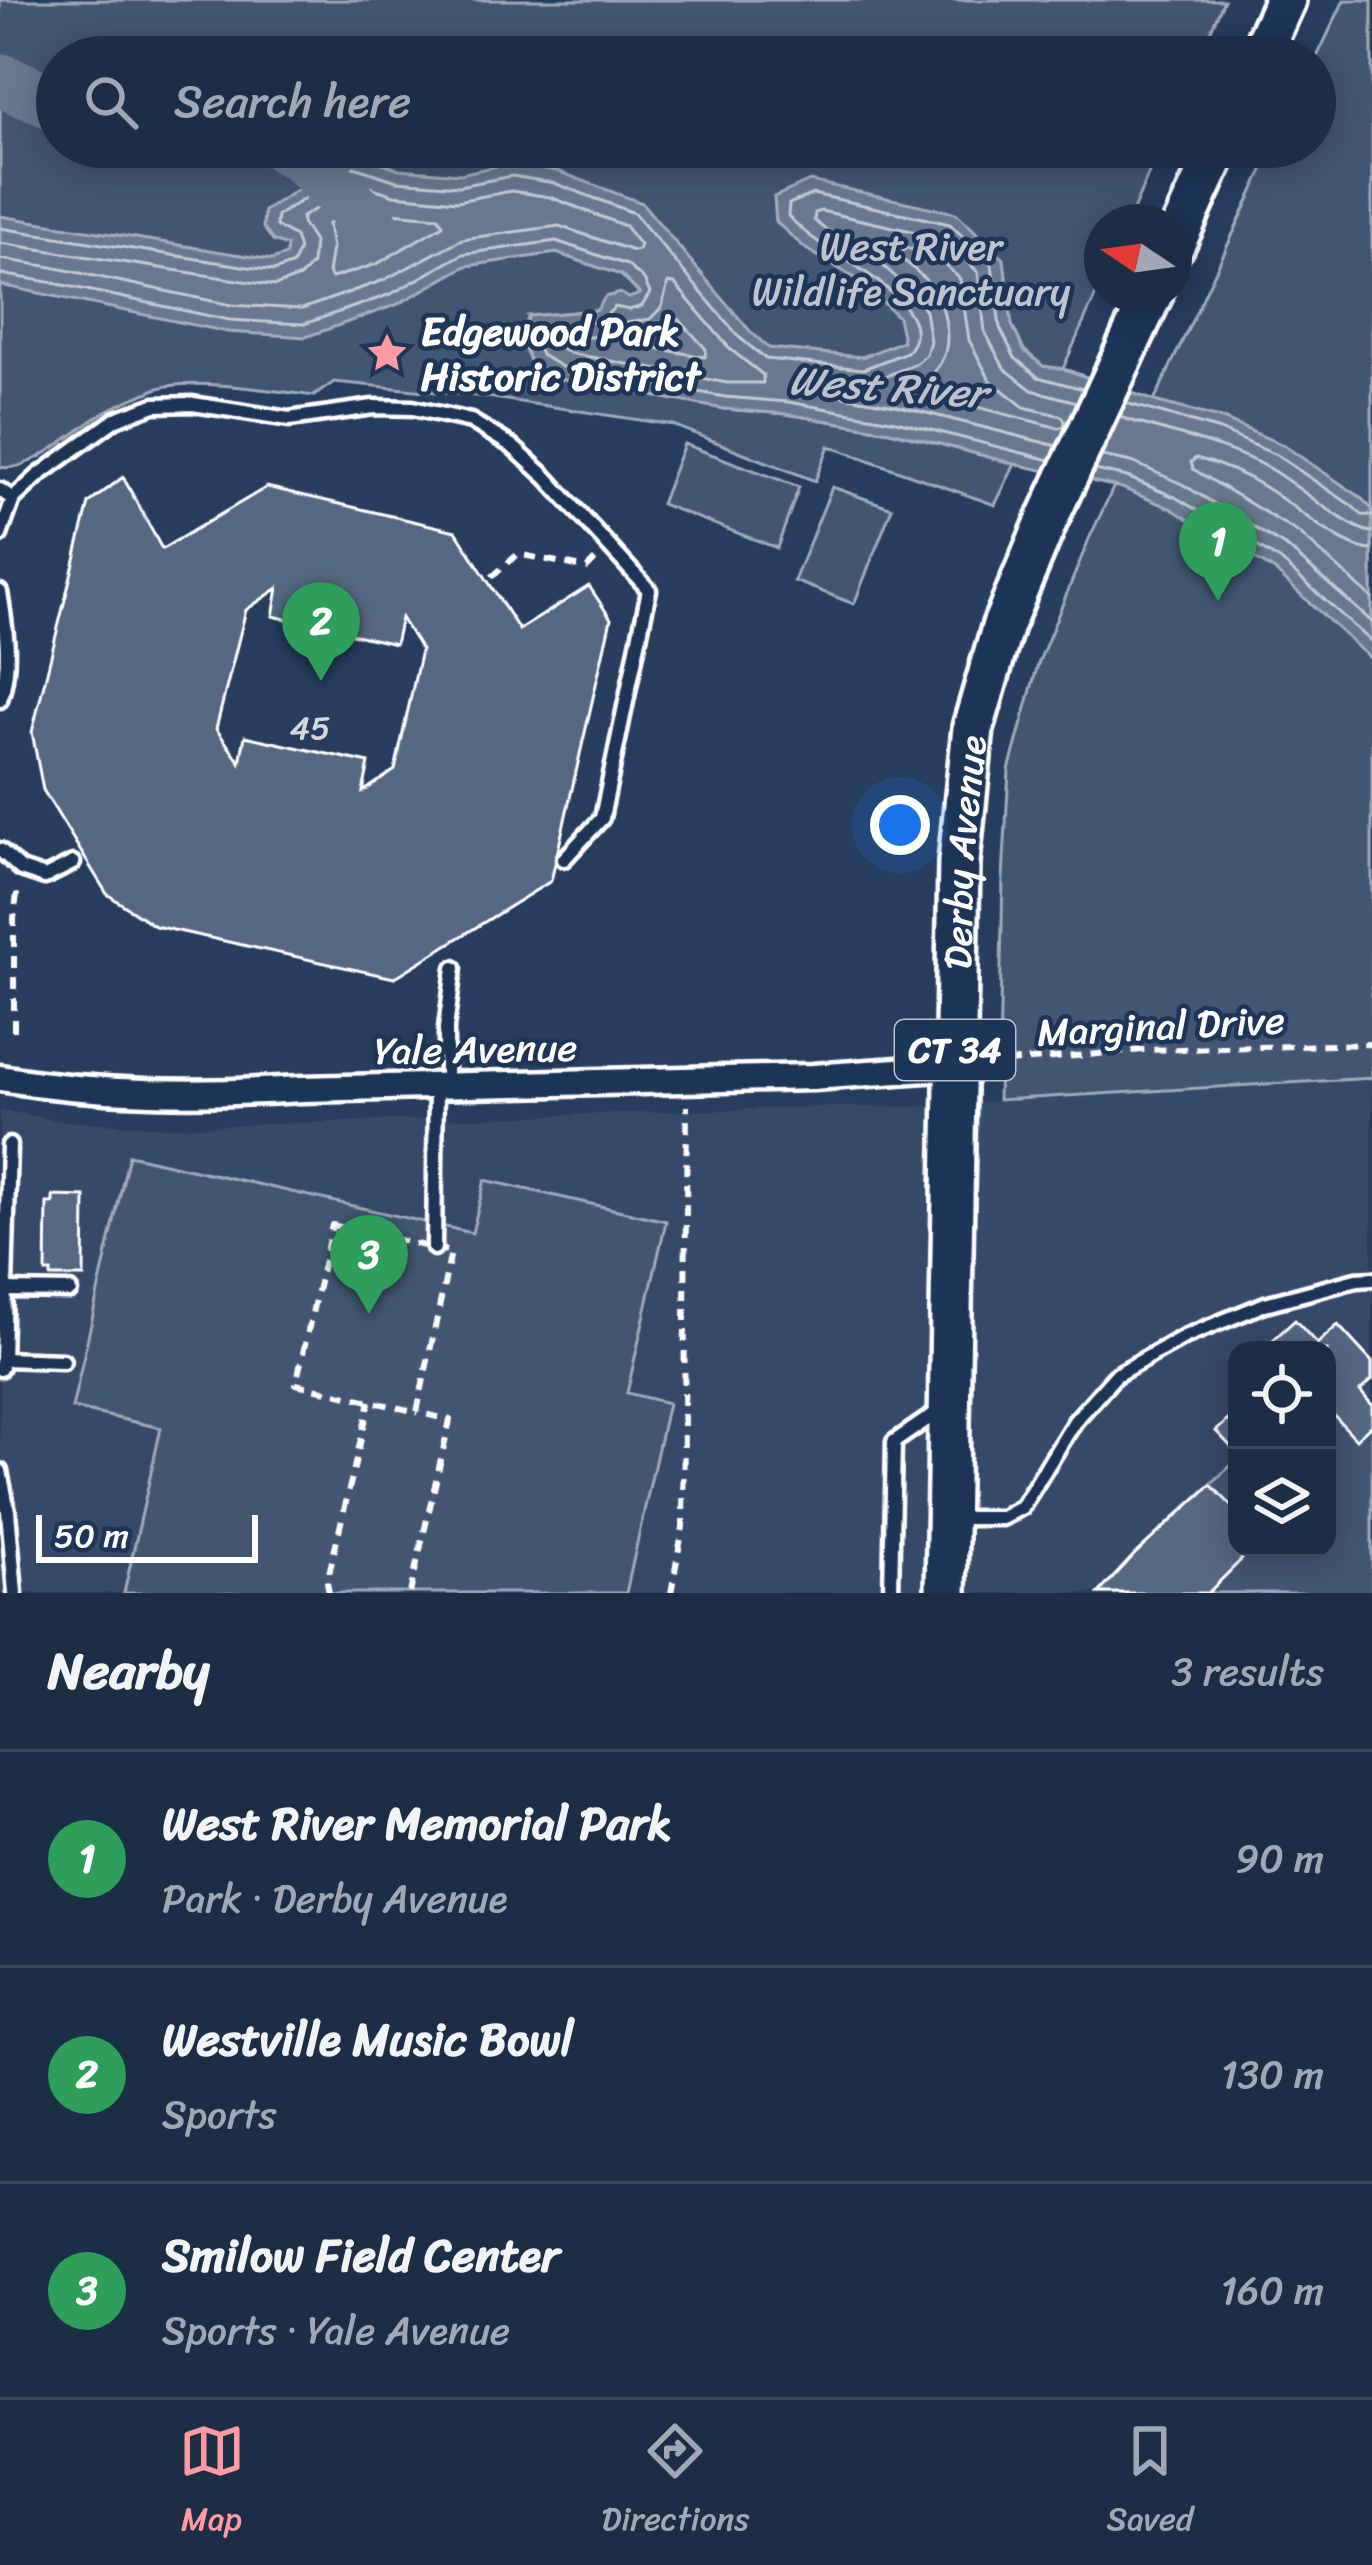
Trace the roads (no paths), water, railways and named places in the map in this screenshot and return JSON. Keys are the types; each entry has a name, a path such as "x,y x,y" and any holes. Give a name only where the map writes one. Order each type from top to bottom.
{"highway":[{"path":"1269,36 1285,0"},
{"path":"1192,206 1209,168"},
{"name":"Derby Avenue","path":"946,1593 959,862 974,728 1003,625 1144,312"}],"street":[{"name":"Yale Avenue","path":"0,1078 87,1089 228,1094 813,1077 954,1067"}],"lane":[{"path":"0,535 13,499 39,475 116,419 154,405 193,404 289,419 373,407 413,408 471,422 512,446 546,477 649,590 602,818 564,860"},
{"path":"0,490 13,499"},
{"path":"0,592 8,640 8,676 0,700"},
{"path":"0,850 21,869 45,877 73,863"},
{"path":"434,1248 441,1087 454,968"},
{"path":"9,1145 2,1364 63,1360"},
{"path":"947,1518 1001,1518 1022,1507 1075,1421 1116,1376 1184,1337 1265,1304 1372,1279"},
{"path":"5,1290 70,1291"},
{"path":"891,1593 895,1442 948,1405"},
{"path":"0,1471 14,1593"}],"water":[{"name":"West River","path":"331,168 460,174 488,168 557,171 642,203 769,348 862,357 903,341 898,317 860,281 806,249 776,222 774,197 810,181 956,213 1004,259 1012,325 1024,350 1043,366 1223,419 1283,445 1372,509 1372,660 1275,571 1170,508 1122,488 890,431 724,409 559,379 531,363 520,338 529,316 597,310 605,297 640,294 621,275 557,253 466,266 396,305 306,337 228,332 0,285 0,216 272,260 286,255 287,246 273,241 263,227 264,211"}],"waterway":[{"path":"0,80 36,95"},
{"path":"313,168 372,225"}],"place":[{"name":"Edgewood Park Historic District","path":"387,353"},
{"name":"West River Memorial Park","path":"1218,601"},
{"name":"Westville Music Bowl","path":"321,681"},
{"name":"Smilow Field Center","path":"369,1314"}],"park label":[{"name":"West River Wildlife Sanctuary","path":"911,268"}]}
